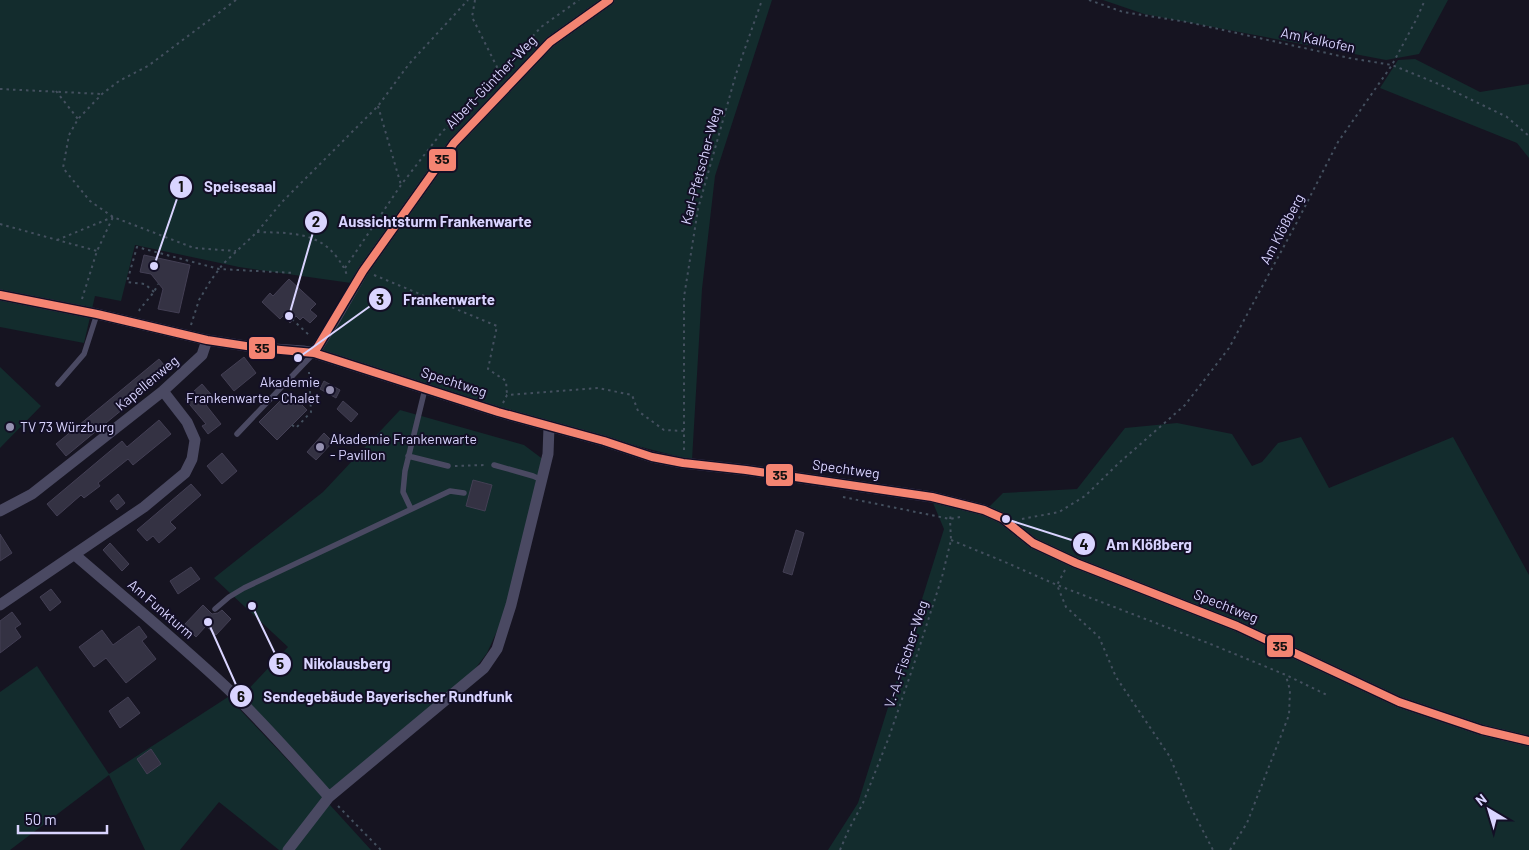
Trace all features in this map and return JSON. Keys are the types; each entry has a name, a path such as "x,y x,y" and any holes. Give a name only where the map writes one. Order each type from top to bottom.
{"street":[{"name":"Albert-Günther-Weg","path":"314,353 362,271 454,143 550,42 609,0"},
{"name":"Spechtweg","path":"0,295 79,310 207,340 259,348 314,353 498,412 604,441 652,457 683,463 746,470 932,497 984,510 1007,521 1034,543 1070,560 1237,626 1400,702 1482,730 1529,740"},
{"name":"Kapellenweg","path":"0,511 32,494 163,391 202,355 207,340"},
{"path":"0,605 144,507 185,473 192,459 196,440 187,422 163,391"},
{"path":"288,850 329,797 484,668 498,650 548,454 549,427"},
{"name":"Am Funkturm","path":"75,555 228,689 279,740 329,797"}],"lane":[{"path":"58,384 84,354 97,314"},
{"path":"237,434 314,353"},
{"path":"411,510 403,492 405,471 425,389"},
{"path":"408,456 448,466"},
{"path":"494,465 542,480"},
{"path":"215,609 229,597 244,588 450,491 464,493"}],"path":[{"path":"236,0 148,66 120,81 102,94 78,119 69,135 63,168 90,201 113,217 194,248 236,252"},
{"path":"187,334 193,322 199,300 219,269 257,232 282,202 378,106 409,64 468,0"},
{"path":"475,0 472,17 506,89"},
{"name":"Karl-Pfetscher-Weg","path":"683,463 685,431 684,297 698,209 736,74 762,0"},
{"name":"Am Kalkofen","path":"1089,0 1123,12 1187,22 1349,58 1392,64 1507,117 1529,136"},
{"name":"Am Klößberg","path":"1007,521 1059,512 1085,496 1120,462 1185,405 1228,348 1297,222 1338,142 1392,64 1425,0"},
{"path":"0,89 102,94"},
{"path":"56,91 78,119"},
{"path":"378,106 401,185"},
{"path":"57,240 113,217"},
{"path":"79,310 97,251 113,217"},
{"path":"0,224 97,251"},
{"path":"257,232 301,235 314,238 330,249 345,268"},
{"path":"154,292 145,284 127,282 137,247 219,269 294,273"},
{"path":"362,271 497,326 488,369 506,381 507,395 498,412"},
{"path":"137,323 140,309 158,284"},
{"path":"292,319 314,353 311,412 296,428 292,425"},
{"path":"507,395 598,388 632,395 638,411 664,430 685,431"},
{"path":"448,466 494,465"},
{"name":"V.-A.-Fischer-Weg","path":"840,850 849,829 864,803 889,737 942,577 950,540 950,520 886,507"},
{"path":"950,540 1057,585 1213,644 1286,675 1327,695"},
{"path":"1070,560 1057,585 1066,608 1099,636 1116,677 1170,757 1190,806 1213,850"},
{"path":"1230,850 1247,823 1289,715 1290,690 1286,675"},
{"path":"329,797 381,850"}],"green space":[{"path":"0,0 772,0 715,176 702,289 692,460 551,424 321,351 351,283 239,267 135,245 121,301 95,296 84,343 0,327"},
{"path":"1103,0 1448,0 1419,54 1386,60 1144,14"},
{"path":"1415,59 1480,92 1529,84 1529,158 1517,143 1380,88 1398,60"},
{"name":"TV 73 Würzburg","path":"0,367 41,406 0,448"},
{"path":"400,410 524,445 544,460 502,620 487,653 472,673 328,791 242,696 288,647 214,578 323,492"},
{"path":"1177,423 1232,434 1252,466 1262,462 1278,443 1301,437 1329,488 1453,437 1529,575 1529,850 828,850 858,803 944,529 933,503 980,514 1003,493 1077,489 1125,428"},
{"path":"37,666 109,774 228,697 371,850 279,850 219,802 180,850 145,850 109,775 10,850 0,850 0,692"}],"building":[{"path":"144,255 190,265 179,313 158,309 163,289 151,274 140,272"},
{"path":"289,279 316,304 310,310 317,316 310,323 303,317 300,320 296,316 290,323 283,316 280,319 262,302 270,293 273,296"},
{"path":"244,357 256,373 234,391 221,375"},
{"path":"159,359 169,371 66,456 56,444"},
{"name":"Akademie Frankenwarte - Chalet","path":"324,381 340,390 336,398 320,389"},
{"path":"202,384 214,398 206,405 221,424 208,434 202,426 206,424 185,399"},
{"path":"289,392 307,410 277,440 259,422"},
{"path":"343,401 358,414 351,422 337,409"},
{"path":"159,420 171,434 133,465 128,459 98,483 100,486 84,498 81,495 57,516 47,504 122,441 127,447"},
{"name":"Akademie Frankenwarte - Pavillon","path":"324,433 333,442 316,460 307,452"},
{"path":"222,453 237,471 222,484 207,466"},
{"path":"473,480 492,485 485,511 466,506"},
{"path":"191,484 201,495 170,522 176,528 159,543 153,536 147,541 137,530"},
{"path":"118,494 125,503 117,510 110,501"},
{"path":"796,530 804,533 792,575 783,572"},
{"path":"0,534 12,553 0,561"},
{"path":"110,543 129,564 122,571 103,550"},
{"path":"191,567 200,579 178,594 170,581"},
{"path":"51,589 61,602 50,611 40,597"},
{"path":"203,605 212,614 222,610 231,619 216,635 206,626 196,637 184,625"},
{"path":"12,612 21,624 15,628 21,637 0,653 0,621"},
{"path":"139,626 147,637 142,641 156,659 126,683 106,658 94,667 79,647 102,630 113,645"},
{"path":"128,697 140,713 120,728 109,711"},
{"path":"151,749 161,764 147,774 137,759"}],"transit line":[{"name":"35","path":"314,353 363,271 454,143 550,42 609,0"},
{"name":"35","path":"0,295 97,314 207,340 259,348 314,353 498,412 604,441 652,457 683,463 746,470 932,497 984,510 1002,518 1033,543 1076,563 1237,626 1399,702 1482,730 1529,741"}],"place":[{"name":"Speisesaal","path":"154,266"},
{"name":"Aussichtsturm Frankenwarte","path":"289,316"},
{"name":"Frankenwarte","path":"298,358"},
{"name":"Akademie Frankenwarte - Chalet","path":"330,390"},
{"name":"TV 73 Würzburg","path":"10,427"},
{"name":"Akademie Frankenwarte - Pavillon","path":"320,447"},
{"name":"Am Klößberg","path":"1006,519"},
{"name":"Nikolausberg","path":"252,606"},
{"name":"Sendegebäude Bayerischer Rundfunk","path":"208,622"}]}
